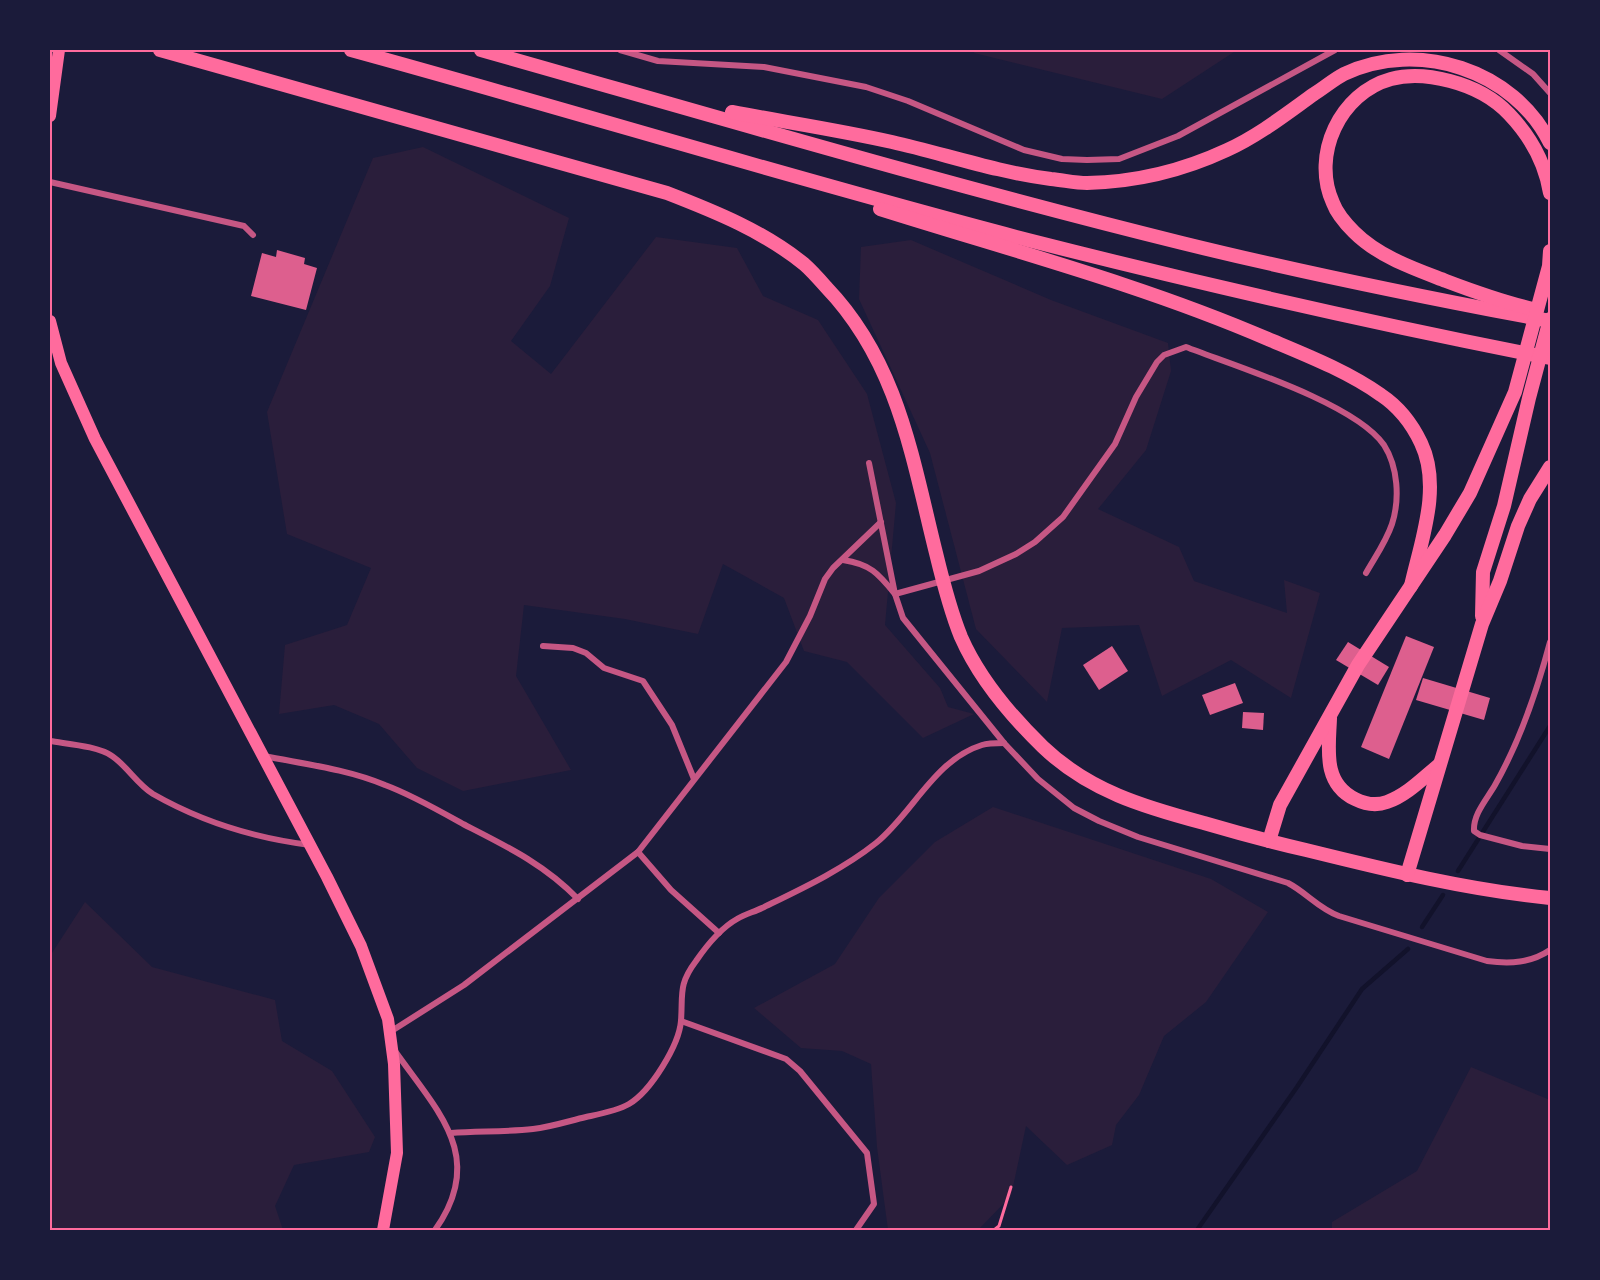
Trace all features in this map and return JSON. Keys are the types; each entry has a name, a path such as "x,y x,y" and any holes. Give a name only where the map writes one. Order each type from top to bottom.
{"highway":[{"path":"160,50 667,193 718,213 768,238 807,266 842,302 871,345 890,382 906,431 948,599 962,638 996,694 1044,748 1074,773 1105,791 1144,807 1407,875 1519,895 1551,898"},
{"path":"351,50 691,148 1028,240 1310,309 1551,358"},
{"path":"481,50 1036,206 1315,274 1551,320 1529,398 1504,506 1483,572 1482,624"},
{"path":"673,104 882,140 1026,176 1083,183 1112,182 1155,176 1209,158 1252,137 1344,74 1369,65 1403,59 1455,65 1502,87 1534,119 1551,143"},
{"path":"1551,193 1543,165 1535,149 1527,135 1503,108 1491,97 1477,90 1440,78 1405,76 1392,79 1369,90 1359,97 1339,120 1332,132 1327,152 1326,181 1333,204 1356,234 1371,246 1412,268 1503,302 1551,314"},
{"path":"691,148 1220,318 1322,362 1381,394 1399,409 1412,426 1422,446 1429,471 1428,503 1411,585"},
{"path":"1269,841 1280,805 1358,664 1445,535 1470,493 1515,392 1551,251"},
{"path":"1407,875 1482,624 1500,581 1518,526 1538,483 1551,467"},
{"path":"1330,714 1328,757 1331,774 1342,790 1359,801 1369,804 1387,802 1405,792 1439,765"}],"main road":[{"path":"50,116 59,50"},
{"path":"50,321 65,372 95,439 311,845 361,946 388,1020 392,1046 397,1153 383,1230"}],"street":[{"path":"620,50 658,61 764,67 866,87 908,101 1024,150 1062,159 1088,160 1119,159 1178,136 1323,54 1335,50"},
{"path":"1499,50 1533,74 1551,93"},
{"path":"50,182 244,226 253,235"},
{"path":"896,594 979,571 1016,554 1035,542 1063,517 1115,444 1136,397 1157,362 1164,355 1186,347 1308,394 1349,415 1369,429 1383,444 1391,459 1396,478 1396,503 1392,524 1366,573"},
{"path":"869,463 903,618 1004,743 1055,794 1074,808 1138,837 1288,883 1298,888 1324,910 1339,916 1487,961 1506,964 1524,962 1551,950"},
{"path":"390,1032 464,985 638,852 786,662 832,568 881,522"},
{"path":"843,560 871,568 896,594"},
{"path":"1551,642 1515,743 1473,822 1474,831 1479,835 1522,846 1551,849"},
{"path":"543,646 573,648 586,653 604,668 643,681 672,725 694,779"},
{"path":"50,741 99,750 112,755 150,792 180,808 230,829 274,841 311,845"},
{"path":"451,1133 534,1129 610,1111 628,1104 644,1093 662,1067 678,1034 681,1021 681,994 685,979 695,961 719,933 737,919 846,864 876,843 892,828 942,770 956,758 983,744 1004,743"},
{"path":"263,756 338,771 384,784 540,865 561,881 578,899"},
{"path":"638,852 672,890 719,933"},
{"path":"681,1021 786,1059 800,1071 867,1153 874,1204 856,1230"},
{"path":"392,1046 451,1133 458,1159 458,1181 453,1201 435,1230"}],"path":[{"path":"994,1230 999,1226 1011,1187"}],"shaded area":[{"path":"975,50 1237,50 1162,99 974,53"},
{"path":"423,147 569,218 550,286 511,341 551,374 656,237 737,248 763,296 818,320 867,394 896,503 885,625 940,688 948,707 974,714 923,738 847,662 804,651 784,598 723,564 698,634 625,619 524,605 516,676 571,770 463,791 417,768 379,724 334,705 279,714 285,645 347,625 371,568 287,534 267,412 373,158"},
{"path":"911,240 1051,300 1168,343 1171,371 1146,450 1098,509 1179,547 1194,581 1287,613 1284,580 1320,593 1291,698 1231,660 1162,696 1139,625 1062,628 1047,702 976,629 930,453 859,299 861,247"},
{"path":"993,807 1211,879 1268,912 1206,1002 1164,1036 1139,1095 1116,1125 1112,1145 1067,1165 1026,1126 1011,1196 978,1230 888,1230 877,1147 871,1064 842,1051 801,1048 754,1008 835,964 879,898 935,842"},
{"path":"85,902 152,967 275,1000 282,1041 332,1071 375,1137 369,1152 294,1165 275,1206 283,1230 50,1230 50,956"},
{"path":"1471,1067 1550,1100 1550,1230 1332,1230 1332,1222 1417,1171"}],"building":[{"path":"277,250 305,258 304,264 317,268 306,310 251,296 262,253 276,257"},
{"path":"1406,636 1434,647 1389,759 1361,747"},
{"path":"1348,642 1389,667 1378,685 1336,660"},
{"path":"1112,646 1128,671 1099,690 1083,665"},
{"path":"1423,678 1490,698 1484,720 1416,700"},
{"path":"1235,683 1243,703 1210,715 1202,695"},
{"path":"1243,712 1264,713 1263,730 1242,728"}],"waterway":[{"path":"1458,871 1550,726"},
{"path":"1422,927 1443,895"},
{"path":"1197,1230 1362,989 1408,949"}]}
